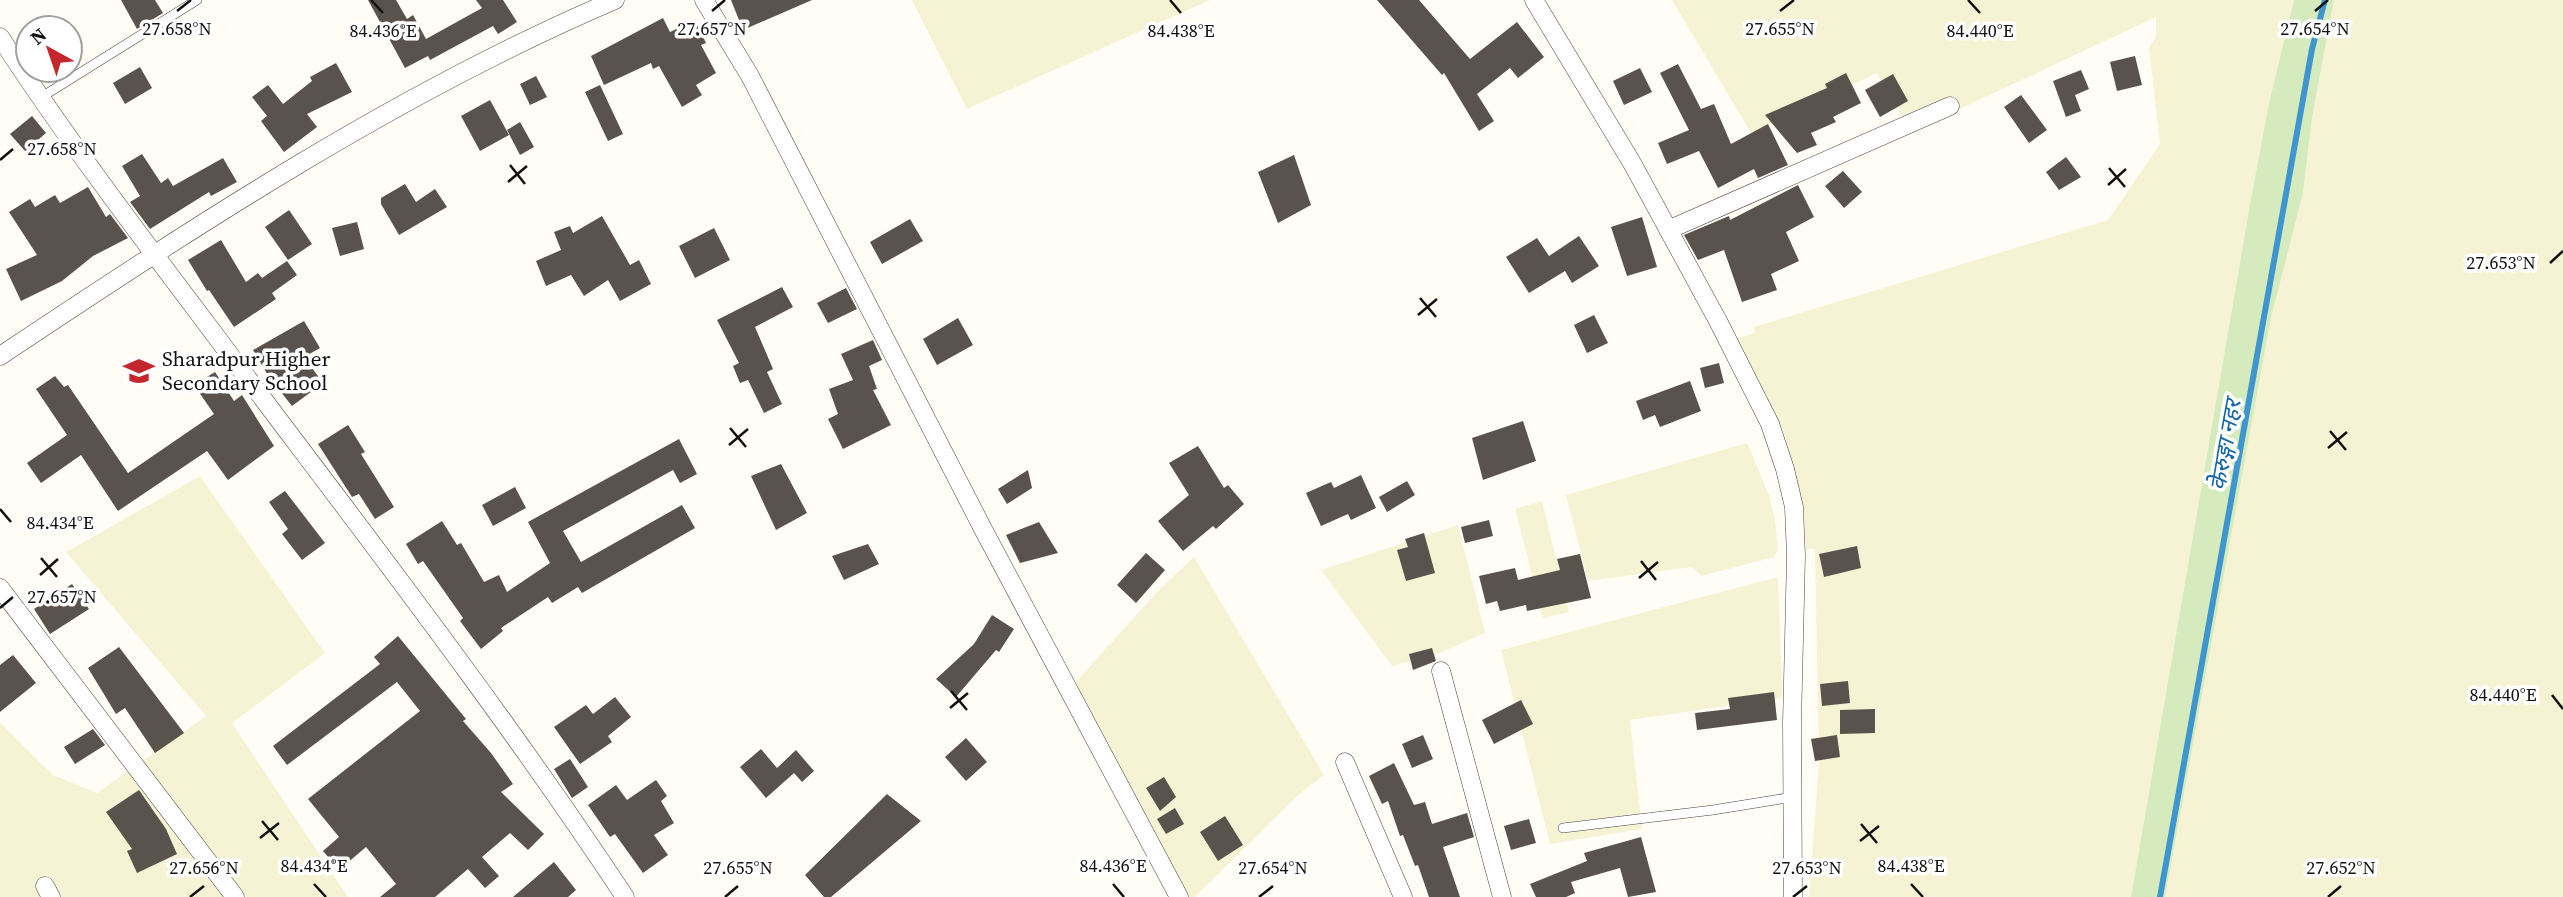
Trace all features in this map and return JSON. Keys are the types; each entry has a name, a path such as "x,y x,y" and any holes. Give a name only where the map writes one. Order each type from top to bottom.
{"street":[{"path":"0,356 154,254 451,76 615,0"},
{"path":"704,0 750,76 1003,567 1180,897"},
{"path":"1534,0 1632,163 1668,230 1770,424 1788,482 1794,507 1797,556 1793,897"},
{"path":"0,37 40,98 154,254 543,774 625,897"},
{"path":"1668,230 1950,106"},
{"path":"0,588 235,897"},
{"path":"1441,671 1502,897"},
{"path":"1345,762 1403,897"}],"lane":[{"path":"40,98 197,0"},
{"path":"1563,828 1713,810 1793,797"}],"shaded area":[{"path":"912,0 1210,0 967,109"},
{"path":"1672,0 2294,0 2269,103 2250,204 2131,897 1809,897 1819,763 1815,548 1806,550 1803,508 1783,430 1735,339 1755,333 1754,327 2108,220 2160,144 2149,48 2156,36 2156,17 1911,132 1877,73 1751,133"},
{"path":"2334,0 2563,0 2563,897 2165,897 2271,318 2303,193 2312,118"},
{"path":"1747,443 1769,495 1775,520 1778,550 1774,557 1701,576 1692,567 1588,581 1566,495"},
{"path":"200,476 325,653 232,723 348,897 0,897 0,722 53,775 97,793 206,716 66,552"},
{"path":"1542,501 1569,612 1543,618 1515,509"},
{"path":"1458,525 1485,633 1435,655 1392,666 1321,570"},
{"path":"1194,557 1324,775 1298,795 1195,897 1186,897 1074,684 1157,592"},
{"path":"1778,577 1782,698 1630,720 1642,829 1550,844 1501,650"}],"green space":[{"path":"2294,0 2334,0 2312,118 2303,193 2271,318 2165,897 2131,897 2250,204 2269,103"}],"building":[{"path":"121,0 155,0 163,13 137,29"},
{"path":"368,0 396,0 407,19 413,15 426,39 482,8 476,0 503,0 517,22 498,34 493,26 430,60 428,56 405,68"},
{"path":"731,0 812,0 743,30"},
{"path":"1377,0 1419,0 1470,59 1517,22 1544,57 1518,78 1510,68 1477,94 1494,121 1479,131 1444,73 1442,75"},
{"path":"663,18 670,32 695,20 706,43 701,45 716,73 696,85 702,95 682,107 659,66 653,69 651,63 604,85 591,56"},
{"path":"2135,56 2142,85 2117,91 2110,62"},
{"path":"336,63 352,92 307,114 317,127 284,152 261,121 267,116 252,97 268,85 283,104 312,81 310,77"},
{"path":"1678,64 1701,109 1714,104 1731,144 1768,124 1788,165 1758,178 1754,169 1718,188 1699,151 1667,164 1658,143 1689,130 1660,73"},
{"path":"140,67 152,88 125,104 113,83"},
{"path":"1640,68 1652,92 1624,105 1613,81"},
{"path":"2081,70 2089,89 2075,95 2081,111 2066,117 2053,81"},
{"path":"1846,73 1861,103 1833,117 1836,122 1811,133 1817,145 1797,153 1765,115 1827,88 1825,84"},
{"path":"1893,74 1908,101 1880,117 1865,90"},
{"path":"536,76 547,97 530,105 520,84"},
{"path":"600,85 623,134 608,141 585,92"},
{"path":"2021,95 2047,130 2029,143 2004,107"},
{"path":"490,100 509,135 480,151 461,116"},
{"path":"32,116 46,133 25,151 10,134"},
{"path":"520,122 534,147 520,155 507,130"},
{"path":"142,154 161,183 168,178 173,186 223,158 237,182 211,196 209,192 150,229 130,202 140,196 122,166"},
{"path":"1294,155 1311,205 1278,223 1258,172"},
{"path":"2066,157 2081,177 2059,190 2046,172"},
{"path":"1843,171 1862,192 1844,208 1825,186"},
{"path":"405,184 416,202 435,189 447,207 399,235 381,204 381,198"},
{"path":"1798,185 1814,217 1786,232 1799,261 1771,274 1777,290 1742,302 1724,250 1698,260 1684,235 1729,216 1730,220"},
{"path":"88,187 106,217 110,214 128,238 93,256 62,281 21,301 6,269 37,255 9,212 30,199 35,207 55,195 60,203"},
{"path":"289,210 312,244 288,260 265,227"},
{"path":"602,216 630,265 639,260 651,284 620,301 608,280 584,296 571,275 546,286 536,261 561,250 554,232 570,226 573,233"},
{"path":"1642,217 1657,267 1627,276 1611,227"},
{"path":"910,219 923,241 882,264 870,242"},
{"path":"357,222 364,249 340,256 332,228"},
{"path":"714,228 730,260 695,278 679,246"},
{"path":"1579,236 1599,266 1572,283 1565,271 1529,293 1506,257 1537,238 1549,256"},
{"path":"221,240 246,282 258,273 262,278 287,261 297,275 272,293 276,299 234,327 188,260"},
{"path":"782,287 793,307 755,327 773,369 767,372 782,404 764,413 748,380 740,383 733,366 739,363 717,320"},
{"path":"846,288 857,309 828,323 817,303"},
{"path":"1594,315 1608,343 1587,353 1574,325"},
{"path":"958,318 973,345 937,365 923,339"},
{"path":"304,321 320,348 304,357 323,383 292,406 269,377 253,350"},
{"path":"873,340 882,360 869,366 877,389 873,390 891,425 843,449 828,419 838,414 829,389 853,380 841,354"},
{"path":"1719,363 1724,383 1705,388 1700,368"},
{"path":"215,372 234,401 242,395 274,446 228,480 207,451 118,511 81,455 41,483 27,463 67,435 36,389 55,376 64,387 68,385 128,473 214,414 194,385"},
{"path":"1690,381 1701,411 1660,427 1655,415 1643,420 1636,401"},
{"path":"1523,421 1536,461 1483,480 1472,438"},
{"path":"348,425 365,452 361,454 394,507 375,519 359,494 352,497 318,444"},
{"path":"679,439 697,474 680,483 673,470 563,531 581,562 682,505 695,528 582,593 578,587 552,603 548,597 501,628 503,631 481,649 460,621 463,618 423,561 418,564 406,544 442,521 457,545 461,543 484,582 499,575 507,592 550,563 528,522"},
{"path":"1198,446 1224,488 1228,485 1244,504 1216,529 1213,526 1183,551 1158,521 1189,495 1169,463"},
{"path":"781,464 807,513 776,530 751,476"},
{"path":"1028,470 1032,488 1007,504 998,489"},
{"path":"1361,475 1376,508 1351,520 1348,514 1321,526 1306,493 1331,482 1334,488"},
{"path":"1407,481 1415,495 1387,512 1379,497"},
{"path":"515,487 526,508 493,526 482,505"},
{"path":"285,491 325,543 302,560 282,534 288,529 269,502"},
{"path":"1489,520 1493,536 1465,543 1461,527"},
{"path":"1039,522 1058,553 1020,563 1006,535"},
{"path":"1424,533 1435,573 1406,581 1397,550 1408,547 1405,539"},
{"path":"868,544 879,564 844,580 832,556"},
{"path":"1857,546 1861,568 1824,577 1819,554"},
{"path":"1146,553 1165,570 1136,603 1117,585"},
{"path":"1580,554 1591,598 1527,611 1526,605 1500,611 1497,601 1486,604 1479,576 1515,568 1518,580 1560,570 1557,559"},
{"path":"72,584 89,609 50,634 34,609"},
{"path":"992,615 1014,629 999,652 996,650 956,697 936,679 974,644"},
{"path":"398,636 466,719 463,721 513,784 501,792 544,834 528,850 510,833 482,857 499,876 485,888 468,869 435,897 380,897 396,884 366,847 339,870 323,851 339,837 308,799 420,711 397,682 287,765 273,746 380,664 374,657"},
{"path":"119,647 184,733 155,753 125,708 116,714 88,668"},
{"path":"1432,648 1436,661 1413,670 1409,654"},
{"path":"13,655 36,683 0,712 0,665"},
{"path":"1848,681 1850,703 1822,706 1820,684"},
{"path":"1774,692 1777,720 1697,730 1695,713 1730,709 1728,698"},
{"path":"615,697 631,717 608,736 612,742 580,764 554,727 586,705 593,714"},
{"path":"1521,700 1533,724 1494,744 1482,720"},
{"path":"1875,709 1875,733 1840,734 1840,710"},
{"path":"93,729 105,745 75,764 64,747"},
{"path":"1423,735 1433,759 1412,768 1402,744"},
{"path":"1837,735 1840,757 1815,761 1811,739"},
{"path":"966,738 987,762 966,781 945,757"},
{"path":"761,749 777,768 796,750 814,771 802,782 794,773 766,798 740,767"},
{"path":"570,759 588,787 572,798 554,769"},
{"path":"1394,763 1414,805 1425,802 1432,824 1467,813 1474,837 1443,847 1460,897 1429,897 1418,865 1415,866 1403,835 1400,836 1388,801 1382,804 1369,776"},
{"path":"1164,777 1176,797 1160,811 1146,788"},
{"path":"656,780 667,796 661,801 674,823 654,835 668,855 643,873 615,834 610,837 588,805 616,785 627,800"},
{"path":"139,790 166,829 177,854 137,873 127,851 132,849 106,812"},
{"path":"887,794 921,821 831,897 824,897 805,875"},
{"path":"1175,808 1184,824 1166,834 1157,819"},
{"path":"1225,816 1243,845 1218,861 1200,832"},
{"path":"1529,819 1536,843 1511,850 1504,826"},
{"path":"1641,837 1656,892 1628,897 1620,868 1571,882 1575,893 1566,897 1536,897 1530,884 1587,861 1584,853"},
{"path":"554,862 576,890 568,897 513,897"}],"waterway":[{"name":"केेरुङ्गा नहर","path":"2160,897 2312,49 2325,0"}],"place":[{"name":"Sharadpur Higher Secondary School","path":"139,371"}]}
